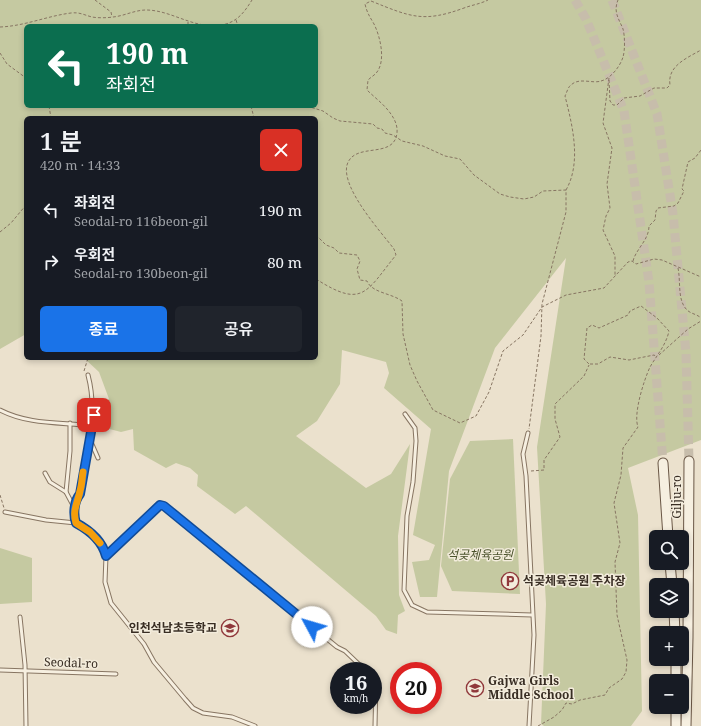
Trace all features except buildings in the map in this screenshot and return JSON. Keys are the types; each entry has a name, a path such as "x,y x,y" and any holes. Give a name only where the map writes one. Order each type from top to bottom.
{"main road":[{"name":"Gilju-ro","path":"686,726 689,461"},
{"name":"Gilju-ro","path":"662,463 667,530"},
{"path":"676,714 676,726"}],"lane":[{"path":"76,523 75,509 91,440 94,415 92,388 88,375"},
{"path":"0,410 19,418 36,422 70,423 93,426"},
{"path":"405,414 415,428 416,441 405,546 404,590 412,605 427,612 532,614"},
{"path":"66,492 70,451 70,423"},
{"path":"528,434 523,454 532,614 533,677 529,726"},
{"path":"91,440 98,458"},
{"path":"45,473 50,482 66,492 75,509"},
{"path":"106,556 160,505 164,506 337,647 345,651 357,662"},
{"path":"5,512 46,520 76,523 84,527 98,540 106,556 105,582 111,603 144,644 154,662 193,708 203,713 232,717 255,726"},
{"path":"20,617 25,671 26,726"},
{"name":"Seodal-ro","path":"0,670 116,674"},
{"path":"375,714 375,726"}],"path":[{"path":"95,0 111,12 112,18"},
{"path":"226,24 236,20 252,0"},
{"path":"318,280 338,293 356,296 362,294 370,286 396,255 394,249 358,201 347,176 347,165 350,160 360,153 389,147 396,138 398,125 387,108 367,90 368,80 378,71 382,55 374,25 367,13 365,4 371,1 403,14 424,18 442,16 488,0"},
{"path":"528,434 541,336 542,307 566,212 566,190 572,179 574,152 572,123 565,96 571,85 576,82 589,80 600,82 609,78 623,57 623,30 616,16 618,0"},
{"path":"0,27 15,26 70,13 80,12 93,17 112,18 146,10 172,15 202,24"},
{"path":"236,20 237,24"},
{"path":"609,78 610,101 613,105 617,105 624,98 640,96 654,88 667,88 670,85 669,78 676,65 701,50"},
{"path":"0,53 7,64 24,77"},
{"path":"609,78 603,123 612,148 607,184 610,208 606,216 604,230 615,256 615,276"},
{"path":"313,108 323,111 340,121 373,124 377,128 382,129 385,133 402,142 423,146 445,156 460,159 474,174 500,194 510,197 524,198 534,197 543,191 566,190"},
{"path":"318,237 326,245 334,248 339,253 356,255 360,261 358,278 360,280 367,281 370,286 380,292 388,293 402,302 403,334 410,365 417,380 433,410 460,423 476,416 488,392 503,351 523,335 542,307 566,295 604,288 628,262 632,261 649,232 649,226 655,220 656,211 658,208 674,206 684,194 684,190 682,189 688,162 695,158 701,150"},
{"path":"0,232 11,223 24,207"},
{"path":"632,261 636,264 654,259 662,260 701,277"},
{"path":"678,268 681,283 680,294 683,305 688,311 701,318"},
{"path":"641,306 657,318 670,332 658,357 654,355 629,360 610,358 598,364 589,364 584,359 587,328 592,325 599,328 609,324 641,306"},
{"path":"538,726 554,717 562,710 566,703 572,704 580,700 605,695 609,688 622,679 626,672 627,660 618,615 615,562 620,543 614,503 621,475 623,448 638,427 635,420 650,367 658,357 688,329 701,321"},
{"path":"87,360 84,371 88,375"},
{"path":"525,472 544,470 544,460 560,437 555,419 555,404 584,376 589,364"},
{"path":"0,495 5,512"}],"green space":[{"path":"0,0 701,0 701,440 628,468 638,515 642,711 631,726 544,726 541,724 546,604 537,447 566,258 495,348 449,471 437,597 420,597 412,562 429,560 435,545 413,535 431,429 384,388 389,373 386,362 342,350 340,384 317,421 296,436 366,488 391,474 410,444 398,536 399,595 405,611 398,615 397,634 386,630 376,616 246,506 235,514 197,486 198,475 190,468 176,463 166,468 134,450 133,429 121,432 98,426 98,404 109,399 99,372 86,360 318,360 318,116 24,116 24,335 0,349"},
{"name":"석곶체육공원","path":"513,439 520,594 452,591 441,566 450,479 470,441"},
{"path":"0,548 32,558 32,602 0,604"}],"tunnel":[{"path":"575,0 586,19 624,111 649,282 663,463"},
{"path":"612,0 657,114 673,214 686,353 689,461"}],"slow traffic":[{"path":"83,472 80,494 75,503 74,519 76,523 90,532 100,543"}],"place":[{"name":"석곶체육공원 주차장","path":"510,581"},
{"name":"인천석남초등학교","path":"230,628"},
{"name":"Gajwa Girls Middle School","path":"475,688"}],"route":[{"path":"94,415 91,440 84,468 80,494 75,503 74,519 76,523 84,527 98,540 106,556 160,505 164,506 312,627"}]}
